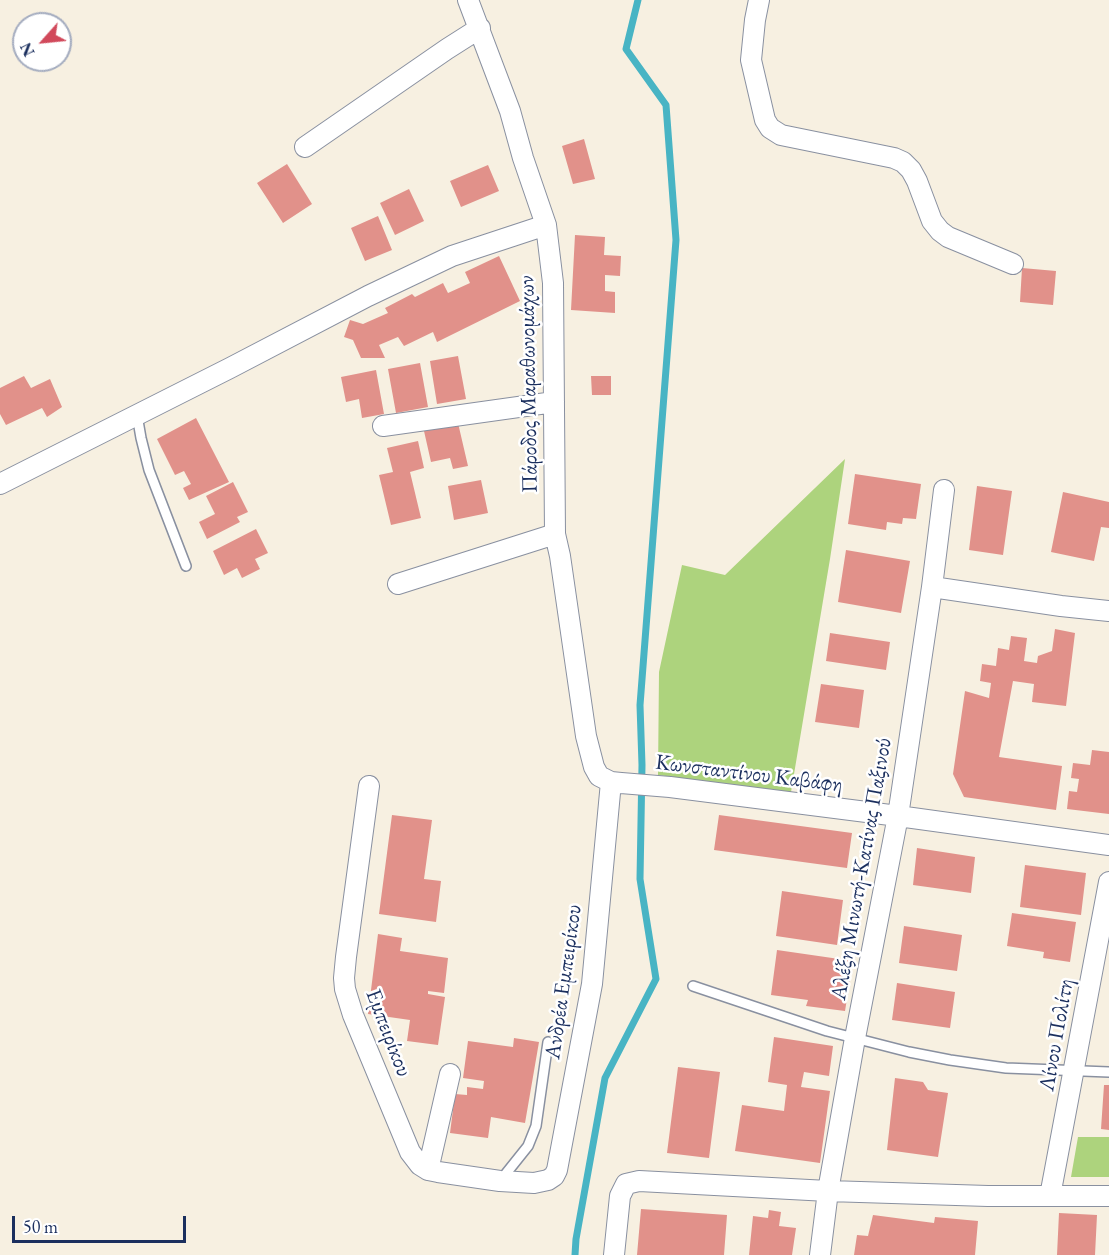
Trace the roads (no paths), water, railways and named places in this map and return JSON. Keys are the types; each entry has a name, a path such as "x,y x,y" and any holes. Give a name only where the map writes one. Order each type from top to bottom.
{"street":[{"name":"Πάροδος Μαραθωνομάχων","path":"468,0 510,111 546,225 552,283 555,534 586,736 594,767 610,780"},
{"path":"759,0 751,60 765,120 770,128 781,135 894,158 903,162 917,181 932,221 940,231 948,237 1013,264"},
{"path":"305,147 480,28"},
{"path":"0,484 368,296 452,256 546,225"},
{"path":"383,426 554,402"},
{"name":"Αλέξη Μινωτή-Κατίνας Παξινού","path":"820,1255 828,1191 855,1038 898,816 944,490"},
{"path":"398,584 555,534"},
{"path":"932,587 1109,611"},
{"name":"Κωνσταντίνου Καβάφη","path":"610,780 1109,845"},
{"name":"Ανδρέα Εμπειρίκου","path":"500,1180 521,1183 544,1182 554,1176 557,1170 592,984 610,780"},
{"name":"Εμπειρίκου","path":"369,786 346,957 345,989 353,1015 410,1152 420,1165 428,1170"},
{"name":"Λίνου Πολίτη","path":"1050,1196 1109,882"},
{"path":"450,1074 428,1170 500,1180"},
{"path":"614,1255 621,1196 626,1185 639,1181 828,1191 988,1196 1109,1196"}],"lane":[{"path":"137,415 149,470 186,566"},
{"path":"693,986 816,1027 909,1052 1006,1068 1109,1072"},
{"path":"500,1180 528,1146 536,1126 548,1042"}],"waterway":[{"path":"575,1255 605,1078 656,979 640,879 642,765 640,705 676,240 666,105 626,49 638,0"}]}
